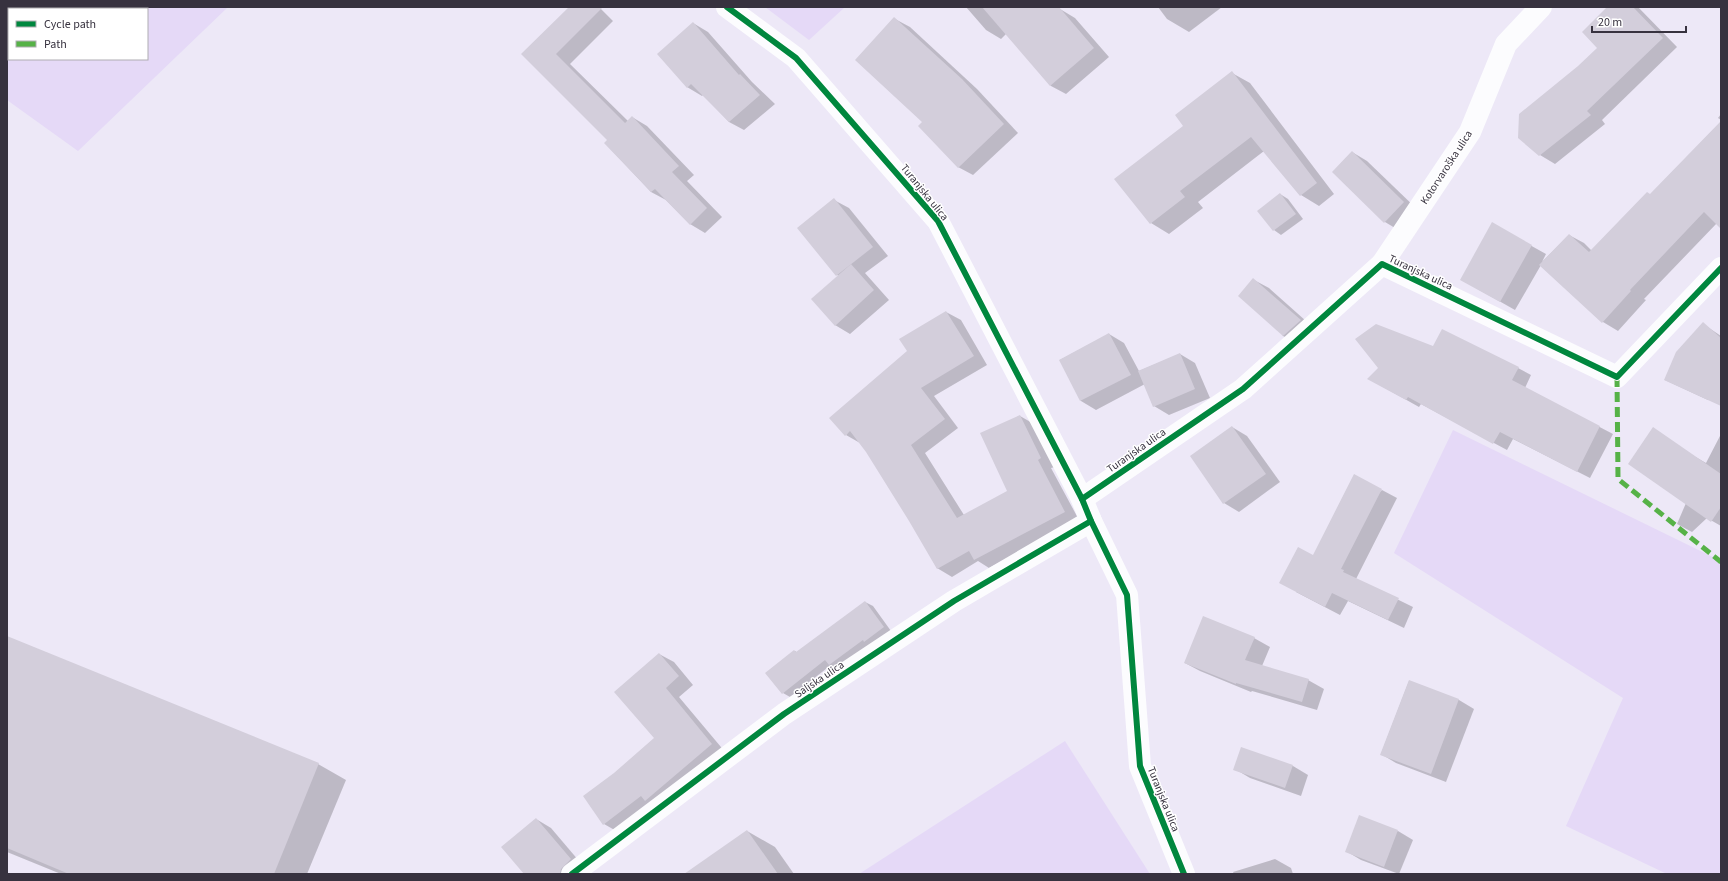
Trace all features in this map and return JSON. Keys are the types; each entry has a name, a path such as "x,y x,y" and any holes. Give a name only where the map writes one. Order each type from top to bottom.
{"street":[{"name":"Turanjska ulica","path":"727,7 796,58 938,221 1082,499 1127,595 1140,766 1184,874"},
{"name":"Kotorvaroška ulica","path":"1382,264 1470,132 1506,44 1541,7"},
{"name":"Turanjska ulica","path":"1082,499 1243,389 1382,264 1618,377 1721,268"},
{"name":"Saljska ulica","path":"572,874 784,714 954,601 1091,521"}],"shaded area":[{"path":"7,7 228,7 78,151 7,100"},
{"path":"765,7 845,7 809,40"},
{"path":"1453,430 1721,561 1721,874 1667,874 1566,826 1623,698 1394,553"},
{"path":"1065,741 1150,874 859,874"}],"building":[{"path":"569,7 603,7 556,54 625,123 632,116 679,166 672,172 707,208 690,225 655,189 651,192 604,143 607,140 521,54"},
{"path":"982,7 1059,7 1094,48 1050,86"},
{"path":"1607,7 1633,7 1663,38 1587,111 1591,115 1539,156 1518,138 1519,114 1578,66 1597,48 1582,32"},
{"path":"894,17 962,79 1004,124 958,168 918,126 922,122 855,60"},
{"path":"693,22 739,75 740,74 760,95 729,122 691,84 687,88 657,54"},
{"path":"1232,71 1317,183 1300,196 1251,137 1180,191 1185,197 1150,224 1114,179 1183,126 1175,115"},
{"path":"1721,121 1721,229 1704,212 1630,290 1631,291 1602,323 1539,265 1569,234 1589,252 1647,192 1650,194"},
{"path":"1352,151 1404,202 1384,223 1332,172"},
{"path":"1280,193 1296,214 1273,231 1257,211"},
{"path":"834,198 873,247 836,276 797,228"},
{"path":"1492,222 1532,245 1500,302 1460,280"},
{"path":"851,264 874,290 835,326 811,299"},
{"path":"1253,278 1301,320 1283,336 1238,296"},
{"path":"946,311 974,356 921,388 945,419 911,445 957,518 1007,491 980,433 1020,415 1041,458 1038,460 1065,512 974,560 969,551 937,569 866,452 850,431 845,436 829,418 907,351 899,339"},
{"path":"1703,322 1721,338 1721,406 1664,380 1676,352"},
{"path":"1376,324 1433,346 1442,329 1519,367 1512,380 1600,426 1577,472 1500,432 1493,444 1408,397 1406,400 1367,379 1378,368 1355,339"},
{"path":"1109,333 1131,375 1080,401 1059,360"},
{"path":"1180,353 1195,389 1153,407 1138,371"},
{"path":"1232,426 1266,474 1223,504 1190,456"},
{"path":"1653,427 1721,474 1721,507 1711,522 1628,464"},
{"path":"1354,474 1382,489 1341,569 1344,570 1343,572 1399,598 1388,620 1332,593 1325,607 1279,583 1298,547 1313,555"},
{"path":"865,601 884,627 864,642 863,640 829,665 825,660 782,694 765,673 794,650 796,652"},
{"path":"1203,616 1255,637 1245,660 1309,679 1302,702 1236,684 1184,663"},
{"path":"7,636 319,763 274,874 69,874 7,848"},
{"path":"659,653 679,676 666,688 712,744 645,801 641,796 603,825 583,796 614,773 654,738 614,692"},
{"path":"1409,680 1459,699 1431,774 1380,755"},
{"path":"1241,747 1293,765 1285,788 1233,770"},
{"path":"1359,815 1398,830 1384,867 1345,852"},
{"path":"536,818 571,859 561,869 560,874 524,874 501,847"},
{"path":"747,830 778,874 684,874"}],"marked path":[{"path":"1617,377 1618,479 1721,562"}],"cycle path":[{"path":"727,7 796,58 938,221 1082,499 1127,595 1140,766 1184,874"},
{"path":"1082,499 1243,389 1382,264 1617,377 1721,268"},
{"path":"572,874 784,714 954,601 1091,521"}]}
